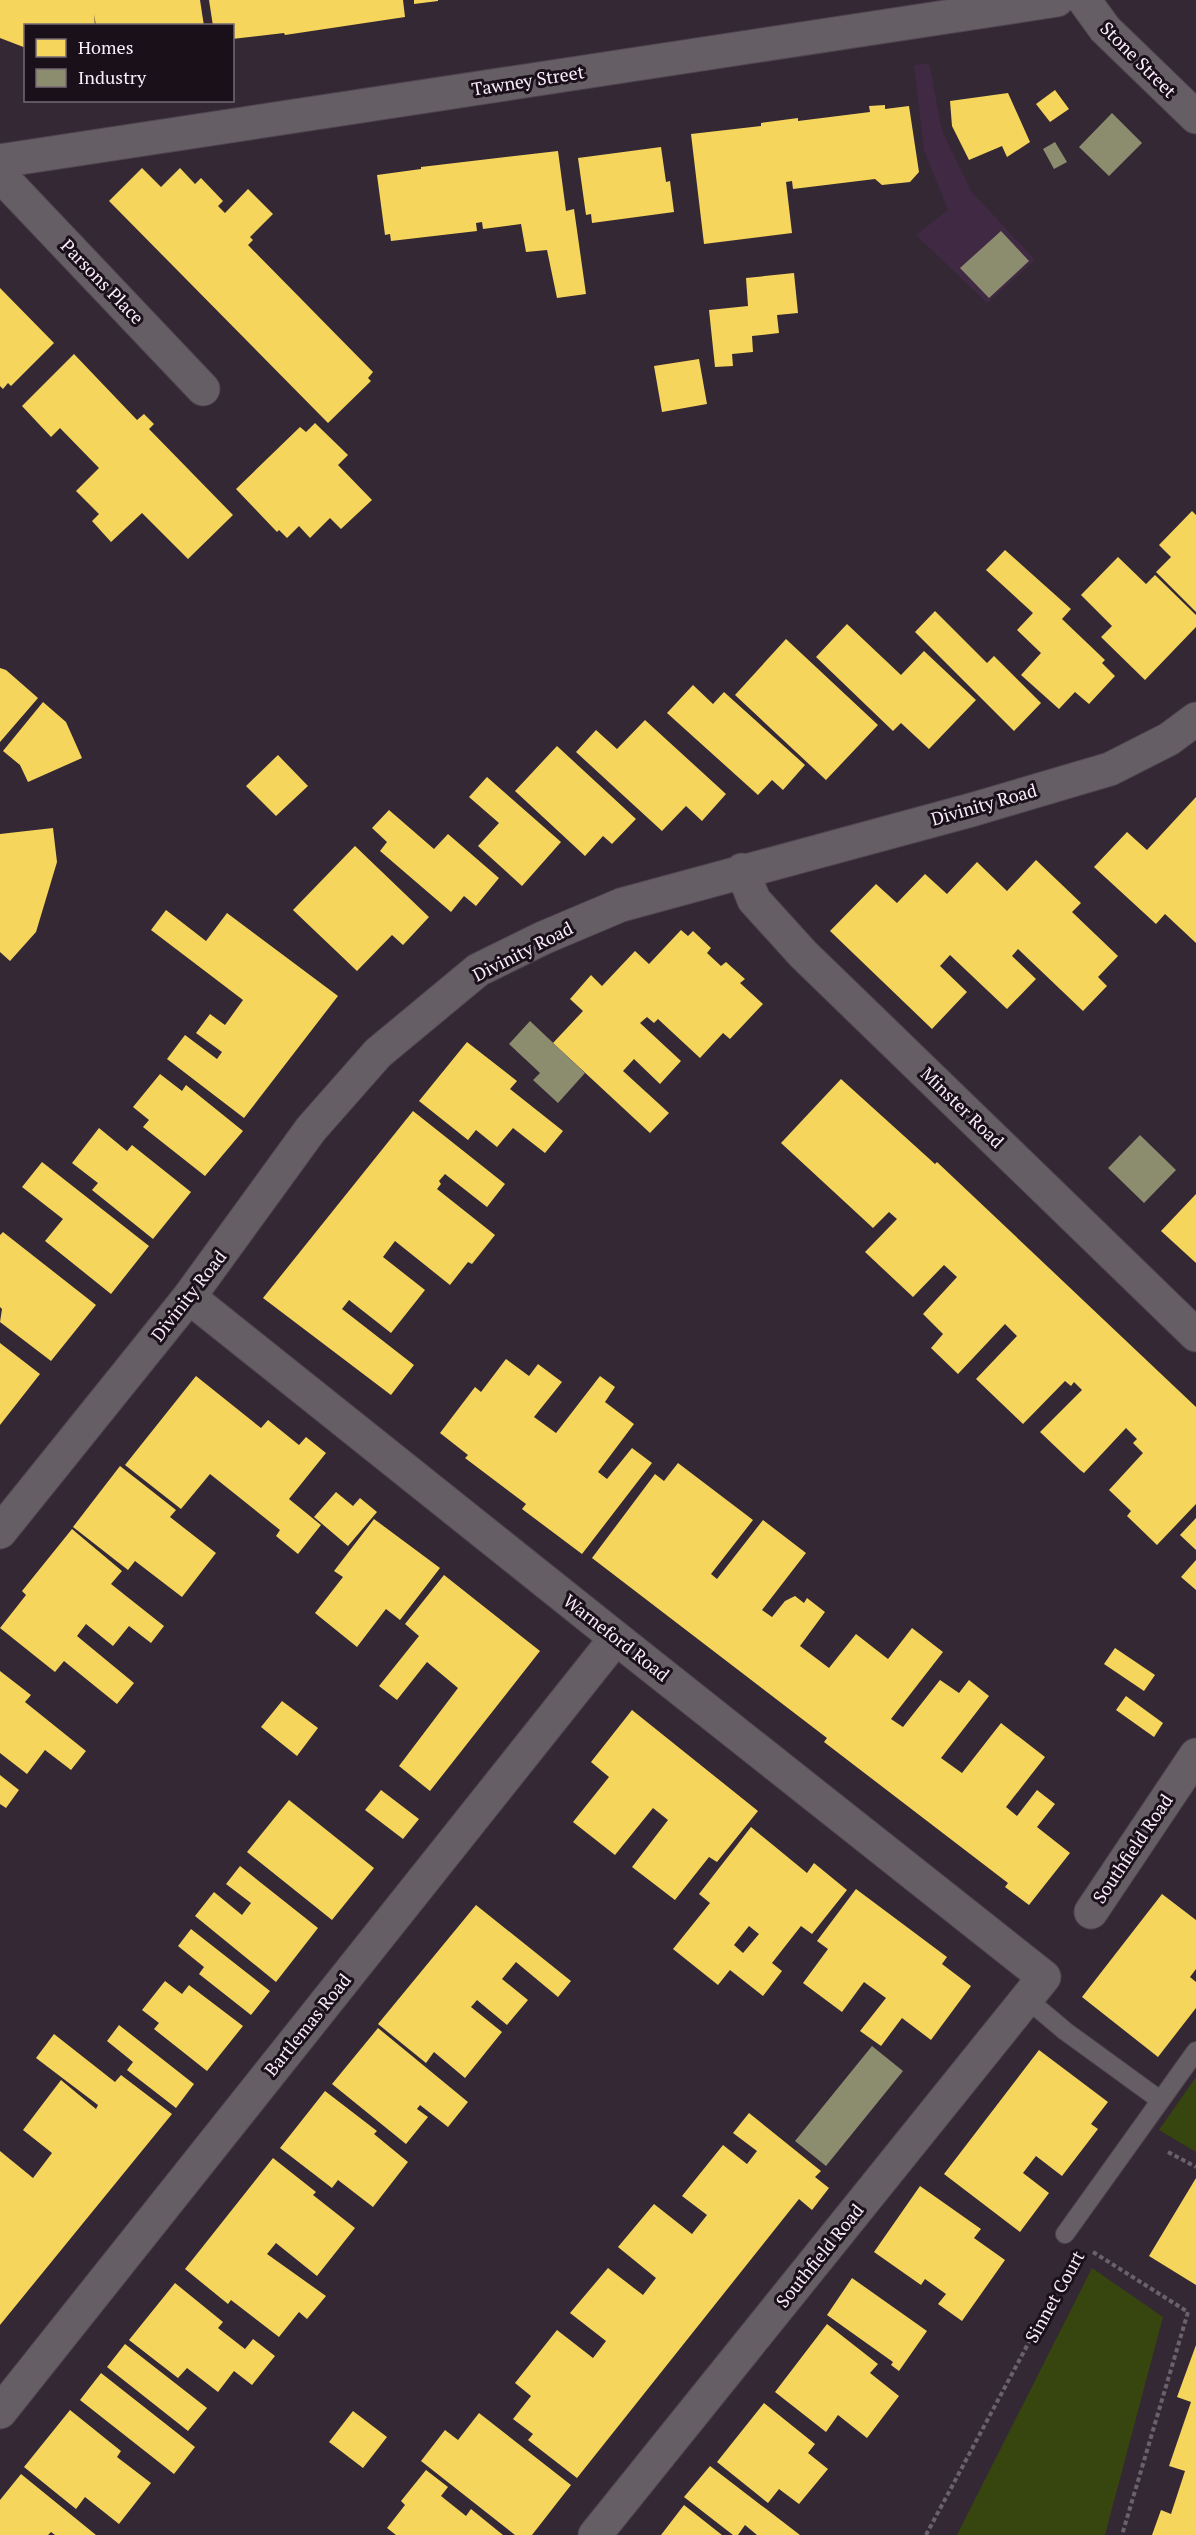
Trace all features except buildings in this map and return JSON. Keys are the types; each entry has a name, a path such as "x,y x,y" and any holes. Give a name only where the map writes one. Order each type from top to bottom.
{"street":[{"name":"Tawney Street","path":"0,161 1057,0"},
{"name":"Stone Street","path":"1084,0 1105,30 1196,117"},
{"name":"Parsons Place","path":"0,175 203,389"},
{"name":"Divinity Road","path":"0,1532 189,1297 311,1129 378,1053 478,970 543,938 621,905 742,870 971,810 1110,769 1169,739 1196,719"},
{"name":"Minster Road","path":"742,870 754,900 803,954 1196,1335"},
{"name":"Warneford Road","path":"189,1297 616,1638 1036,1988"},
{"name":"Bartlemas Road","path":"0,2412 616,1638"},
{"name":"Southfield Road","path":"1091,1912 1196,1755"},
{"name":"Southfield Road","path":"595,2535 1036,1988"}],"lane":[{"path":"1036,1988 1065,2031 1160,2100"},
{"name":"Sinnet Court","path":"1065,2234 1196,2051"}],"path":[{"name":"Sinnet Court","path":"1091,2250 1188,2312 1122,2535"},
{"name":"Sinnet Court","path":"926,2535 1071,2265"}],"shaded area":[{"path":"929,63 942,131 971,191 1035,260 987,303 916,235 948,210 924,150 914,65"}],"green space":[{"path":"1196,2077 1196,2152 1159,2130"},
{"path":"1092,2268 1163,2317 1105,2535 957,2535"}]}
